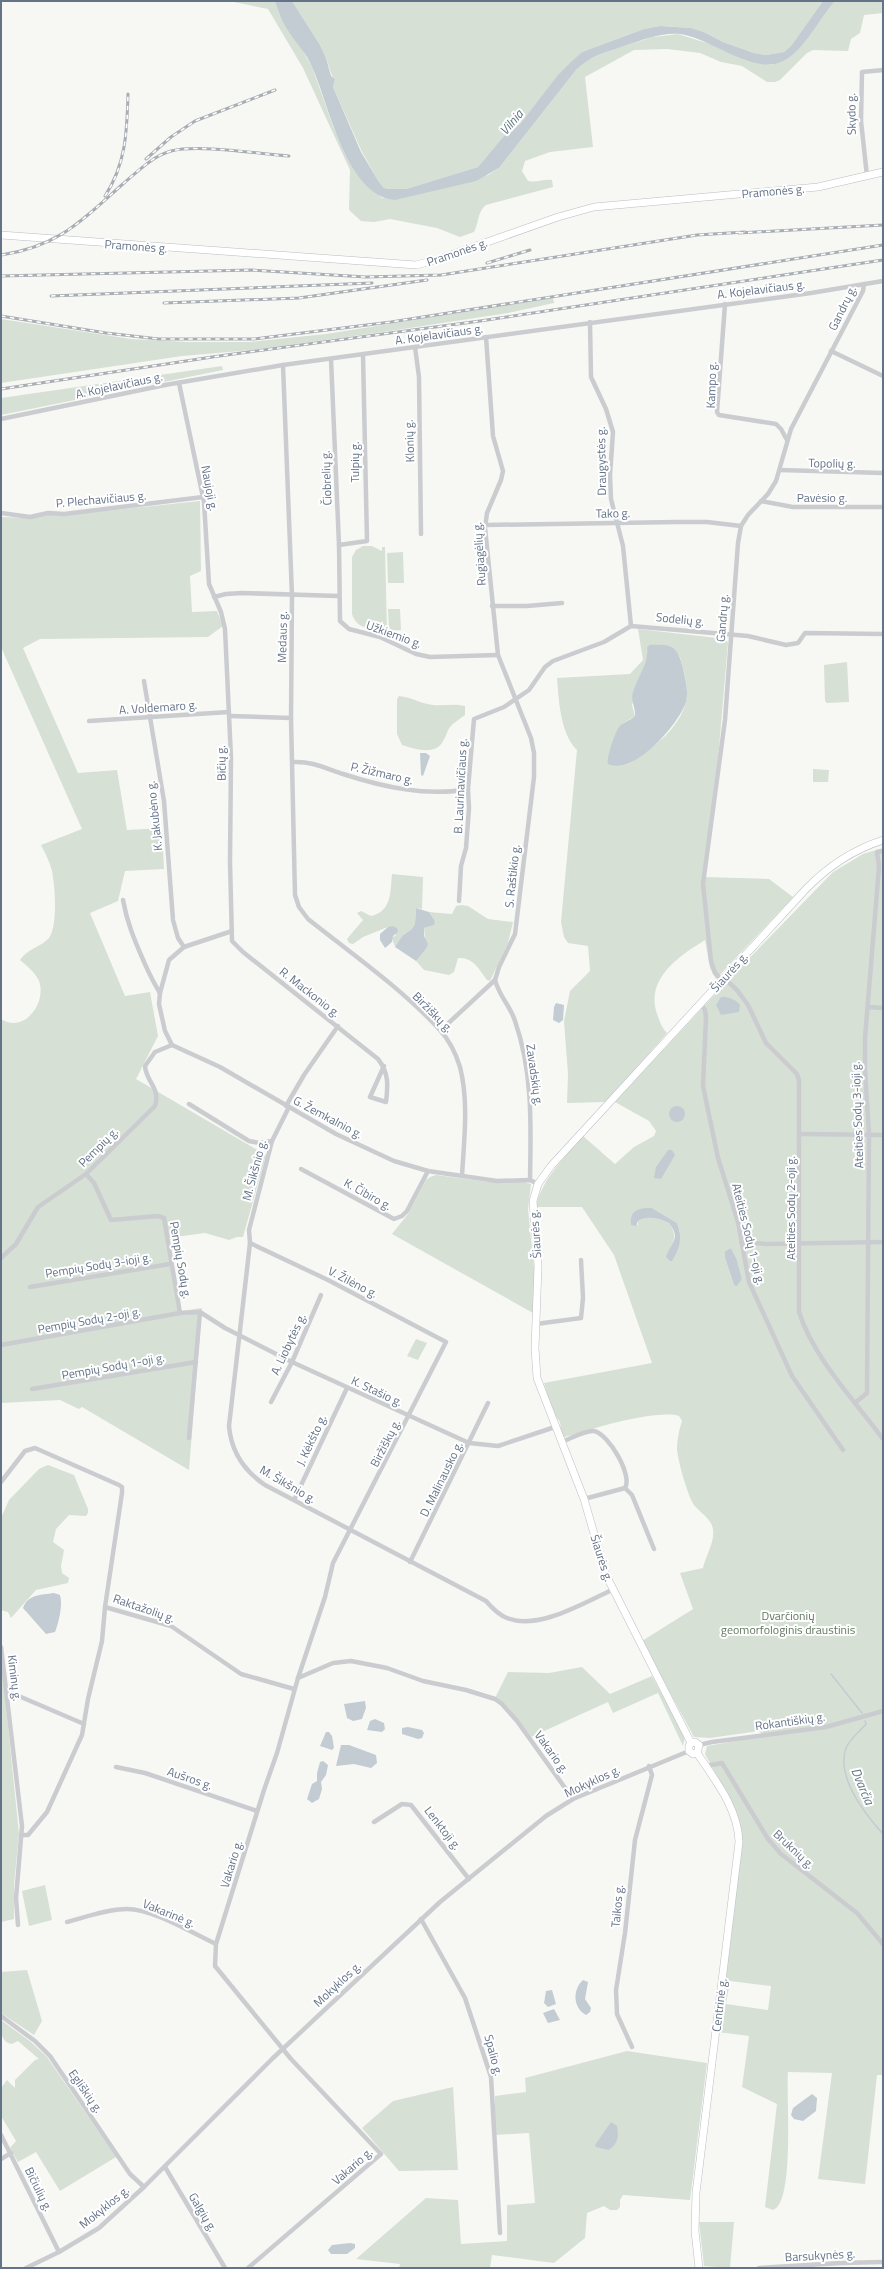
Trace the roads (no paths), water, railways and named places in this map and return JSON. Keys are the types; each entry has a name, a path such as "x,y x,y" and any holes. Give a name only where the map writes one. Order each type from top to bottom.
{"main road":[{"name":"Pramonės g.","path":"1,235 416,265 439,259 558,217 594,207 822,186 883,172"},
{"name":"Šiaurės g.","path":"691,1743 606,1576 584,1499 537,1378 535,1359 538,1273 533,1208 538,1184 551,1166 816,879 847,856 873,843 883,840"},
{"path":"695,1742 699,1746 697,1753 693,1754 689,1751 688,1746 691,1743 695,1742"},
{"name":"Centrinė g.","path":"697,1753 736,1817 739,1842 696,2193 695,2231 699,2268"}],"street":[{"name":"Skydo g.","path":"867,176 861,121 862,72 883,70"},
{"name":"A. Kojelavičiaus g.","path":"1,419 180,383 284,365 883,281"},
{"name":"Gandrų g.","path":"723,979 715,973 711,961 703,884 725,720 741,526 748,515 772,488 780,470 787,440 807,396 863,291 864,284"},
{"name":"Kampo g.","path":"725,304 717,412 719,415 776,424 782,429 787,440"},
{"name":"Draugystės g.","path":"590,322 591,377 606,409 613,432 610,475 611,499 623,546 631,626"},
{"name":"Rugiagėlių g.","path":"486,337 493,436 502,471 501,480 487,513 486,525 492,604 498,655 516,699"},
{"name":"Klonių g.","path":"415,347 419,377 421,534"},
{"path":"832,351 883,376"},
{"name":"Tulpių g.","path":"339,545 367,541 362,354"},
{"name":"Čiobrelių g.","path":"331,359 339,545 340,591 338,596"},
{"name":"Medaus g.","path":"284,365 292,596 291,718 293,762 293,886 299,907"},
{"name":"Naujoji g.","path":"180,383 203,498 209,584 214,597"},
{"name":"Topolių g.","path":"780,470 883,473"},
{"name":"P. Plechavičiaus g.","path":"1,513 30,517 203,498"},
{"name":"Pavėsio g.","path":"761,500 793,507 883,507"},
{"name":"Tako g.","path":"486,525 707,522 741,526"},
{"path":"214,597 226,594 338,596"},
{"name":"Užkiemio g.","path":"338,596 340,621 345,627 380,637 416,654 448,658 498,655"},
{"name":"Bičių g.","path":"214,597 224,622 229,714 232,931"},
{"path":"492,604 527,606 562,603"},
{"path":"516,699 529,690 545,667 552,661 604,642 631,626"},
{"name":"Sodelių g.","path":"631,626 731,634 790,645 798,643 805,633 883,634"},
{"name":"K. Jakubėno g.","path":"144,681 164,801 173,920 178,938 184,947"},
{"name":"B. Laurinavičiaus g.","path":"459,901 461,866 466,848 469,808 468,789 474,719 498,709 516,699"},
{"name":"S. Raštikio g.","path":"441,1030 495,980 499,966 515,934 534,776 534,753 531,738 516,699"},
{"name":"A. Voldemaro g.","path":"89,721 229,714 291,718"},
{"name":"P. Žižmaro g.","path":"293,762 311,762 343,774 425,793 452,792 468,789"},
{"path":"873,843 877,852 883,851"},
{"name":"Ateities Sodų 3-ioji g.","path":"856,1402 867,1393 867,1242 870,1134 865,1070 868,1007 879,862 877,852"},
{"path":"123,900 127,923 137,949 150,980 160,993"},
{"name":"Biržiškų g.","path":"299,907 308,919 407,999 441,1030 453,1049 462,1078 464,1128 462,1176"},
{"path":"172,1045 161,1018 160,993 169,960 184,947 232,931"},
{"name":"R. Mackonio g.","path":"232,931 234,945 338,1026 370,1052 384,1066"},
{"name":"Ateities Sodų 2-oji g.","path":"723,979 737,990 748,1005 766,1043 798,1076 800,1134 799,1312 802,1322 826,1363 883,1439"},
{"name":"Zavadskių g.","path":"495,980 501,997 515,1021 527,1076 531,1120 530,1180"},
{"name":"Ateities Sodų 1-oji g.","path":"700,1003 705,1010 706,1017 703,1086 718,1158 738,1222 749,1282 788,1368 843,1450"},
{"path":"868,1007 883,1008"},
{"name":"M. Šikšnio g.","path":"338,1026 304,1075 287,1107 272,1141 251,1220 250,1243 230,1413 231,1442 238,1458 250,1473 265,1485 486,1601 496,1612 508,1619 522,1621 540,1620 552,1617 612,1590"},
{"name":"G. Žemkalnio g.","path":"172,1045 220,1067 325,1129 375,1153 428,1171 497,1181 530,1180 538,1184"},
{"name":"Pempių g.","path":"1,1258 16,1244 38,1207 86,1174 155,1106 157,1093 145,1073 144,1066 155,1052 172,1045"},
{"path":"384,1066 388,1087 386,1102 382,1102 370,1097 384,1066"},
{"path":"189,1104 249,1141 272,1141"},
{"path":"800,1134 883,1135"},
{"name":"K. Čibiro g.","path":"300,1169 394,1219 402,1216 407,1211 428,1171"},
{"name":"Pempių Sodų g.","path":"86,1174 94,1183 110,1220 158,1216 163,1217 170,1264 180,1313 200,1312 189,1438"},
{"path":"741,1242 766,1244 883,1242"},
{"name":"V. Žilėno g.","path":"250,1243 328,1280 446,1342"},
{"path":"536,1324 581,1318 583,1298 581,1260"},
{"name":"Pempių Sodų 3-ioji g.","path":"30,1287 170,1264"},
{"name":"A. Liobytės g.","path":"271,1402 292,1362 321,1294"},
{"name":"K. Stašio g.","path":"200,1312 239,1335 292,1362 409,1417 469,1443 498,1446 555,1426"},
{"name":"Pempių Sodų 2-oji g.","path":"1,1345 180,1313"},
{"name":"Biržiškų g.","path":"298,1678 325,1597 330,1569 446,1342"},
{"name":"Pempių Sodų 1-oji g.","path":"32,1389 196,1362"},
{"name":"J. Kėkšto g.","path":"294,1500 347,1388"},
{"name":"D. Malinausko g.","path":"410,1562 488,1403"},
{"path":"561,1442 591,1431 600,1434 621,1461 627,1478 625,1488"},
{"name":"Raktažolių g.","path":"1,1482 25,1451 36,1448 122,1487 105,1607 171,1626 241,1674 294,1689"},
{"path":"584,1499 625,1488"},
{"path":"625,1488 632,1495 654,1548"},
{"path":"22,1835 28,1835 47,1812 82,1735 88,1699 102,1641 105,1607"},
{"name":"Kiminų g.","path":"1,1647 22,1835 17,1866 16,1898 18,1925"},
{"name":"Vakario g.","path":"248,2268 381,2154 291,2060 284,2048 218,1971 214,1959 216,1944 257,1811 277,1753 298,1678 333,1663 351,1661 388,1668 423,1681 488,1697 502,1704 512,1716 573,1799"},
{"path":"7,1691 84,1724"},
{"name":"Rokantiškių g.","path":"699,1746 712,1742 826,1727 883,1711"},
{"name":"Mokyklos g.","path":"26,2268 59,2252 99,2228 144,2187 284,2048 421,1919 546,1816 573,1799 649,1766 689,1751"},
{"name":"Bruknių g.","path":"706,1766 722,1763 768,1839 781,1854 857,1913 883,1944"},
{"name":"Taikos g.","path":"632,2047 617,2014 616,1990 625,1933 635,1840 652,1775 649,1766"},
{"name":"Aušros g.","path":"116,1767 145,1773 257,1811"},
{"name":"Lenktoji g.","path":"374,1822 402,1804 411,1805 469,1879"},
{"name":"Vakarinė g.","path":"66,1922 115,1910 129,1909 160,1918 216,1944"},
{"name":"Spalio g.","path":"421,1919 465,1998 491,2077 500,2233"},
{"name":"Egliškių g.","path":"1,2016 35,2041 50,2056 130,2174 144,2187"},
{"name":"Bičiulių g.","path":"1,2135 59,2252"},
{"path":"1,2159 11,2153"},
{"name":"Galgių g.","path":"165,2166 225,2268"},
{"name":"Barsukynės g.","path":"759,2268 883,2262"}],"waterway":[{"name":"Dvarčia","path":"831,1674 862,1713"},
{"name":"Dvarčia","path":"865,1721 866,1724 847,1745 844,1759 845,1771 854,1794 861,1806 883,1834"}],"railway":[{"path":"146,159 171,137 195,121 275,90"},
{"path":"105,196 117,172 124,147 128,94"},
{"path":"1,255 22,251 39,245 69,230 146,164 164,153 183,149 213,149 289,156"},
{"path":"739,233 883,225"},
{"path":"1,276 251,270 366,277 441,275 697,235 745,232"},
{"path":"1,316 106,333 159,339 254,339 391,322 883,245"},
{"path":"487,263 530,250"},
{"path":"1,389 219,356 480,321 883,260"},
{"path":"164,303 299,298 427,280"},
{"path":"51,296 372,283"}],"water label":[{"name":"Vilnia","path":"511,122"}],"park label":[{"name":"Dvarčionių geomorfologinis draustinis","path":"788,1622"}]}
